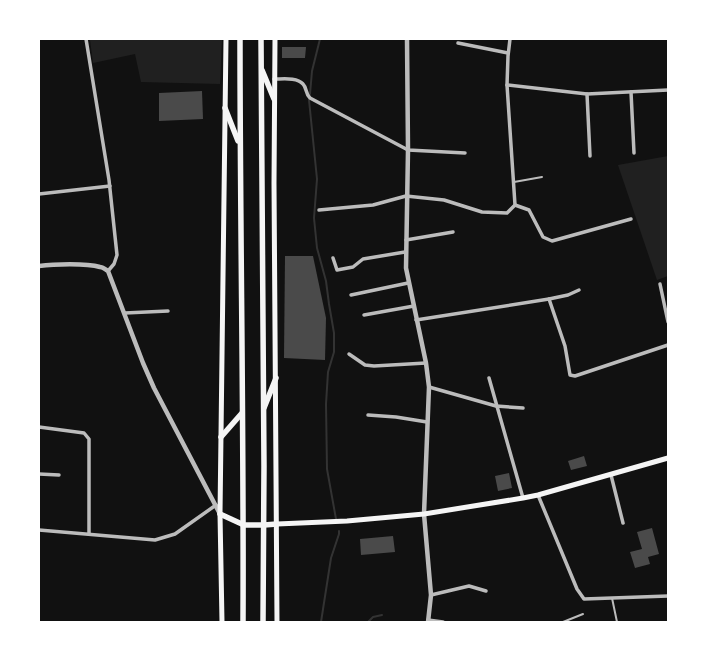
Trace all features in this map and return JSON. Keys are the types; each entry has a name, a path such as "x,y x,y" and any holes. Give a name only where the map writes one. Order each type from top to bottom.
{"main road":[{"path":"222,622 220,514 226,39"},
{"path":"240,39 244,622"},
{"path":"260,39 264,525 263,622"},
{"path":"275,39 274,183 277,622"},
{"path":"261,68 274,100"},
{"path":"225,108 240,145"},
{"path":"263,410 276,378"},
{"path":"221,437 242,414"},
{"path":"220,514 244,525 347,521 424,514 538,495 668,458"}],"street":[{"path":"86,39 110,186 117,255 114,264 108,271"},
{"path":"407,39 408,150 406,196 406,268 426,362 429,387 424,514 431,595 428,621 443,622"},
{"path":"510,39 507,85 515,205"},
{"path":"458,43 508,54"},
{"path":"274,79 298,80 304,85 306,94 310,98 408,150 465,153"},
{"path":"507,85 587,94 668,90"},
{"path":"631,92 634,152"},
{"path":"587,94 590,156"},
{"path":"39,194 110,186"},
{"path":"319,210 373,205 406,196 444,200 482,212 507,213 515,205"},
{"path":"515,205 529,210 544,237 552,241 631,219"},
{"path":"406,240 453,232"},
{"path":"333,258 337,270 353,266 363,259 406,252"},
{"path":"39,266 91,265 102,267 108,271 154,388 220,514"},
{"path":"351,295 408,283"},
{"path":"660,284 668,322"},
{"path":"416,320 549,299 568,295 579,290"},
{"path":"549,299 565,346 570,375 575,376 668,345"},
{"path":"364,315 414,306"},
{"path":"124,313 168,311"},
{"path":"349,354 365,365 374,366 426,362"},
{"path":"490,378 496,406 523,498"},
{"path":"429,387 496,406 523,408"},
{"path":"368,415 396,417 428,422"},
{"path":"39,427 84,433 89,440 88,534"},
{"path":"39,474 59,475"},
{"path":"610,475 623,523"},
{"path":"538,495 576,589 584,599 668,596"},
{"path":"39,530 155,540 175,534 216,505"},
{"path":"431,595 469,586 486,591"}],"lane":[{"path":"513,183 542,177"},
{"path":"612,598 617,622"},
{"path":"564,622 583,614"}],"shaded area":[{"path":"222,39 220,84 141,82 135,54 93,63 90,40"},
{"path":"668,156 668,276 657,280 618,165"}],"building":[{"path":"282,47 306,47 305,58 282,58"},
{"path":"202,91 203,119 159,121 159,93"},
{"path":"285,256 313,256 326,318 325,360 284,358"},
{"path":"584,456 587,466 571,470 568,461"},
{"path":"509,473 512,488 498,491 495,476"},
{"path":"652,528 659,554 648,557 650,564 635,568 630,552 642,549 637,532"},
{"path":"393,536 395,552 361,555 360,539"}],"waterway":[{"path":"310,94 312,71 320,39"},
{"path":"309,100 317,179 314,218 317,248 326,281 334,333 334,352 328,372 326,404 327,469 336,519"},
{"path":"321,622 331,558 339,531"},
{"path":"368,622 373,617 382,615"}]}
